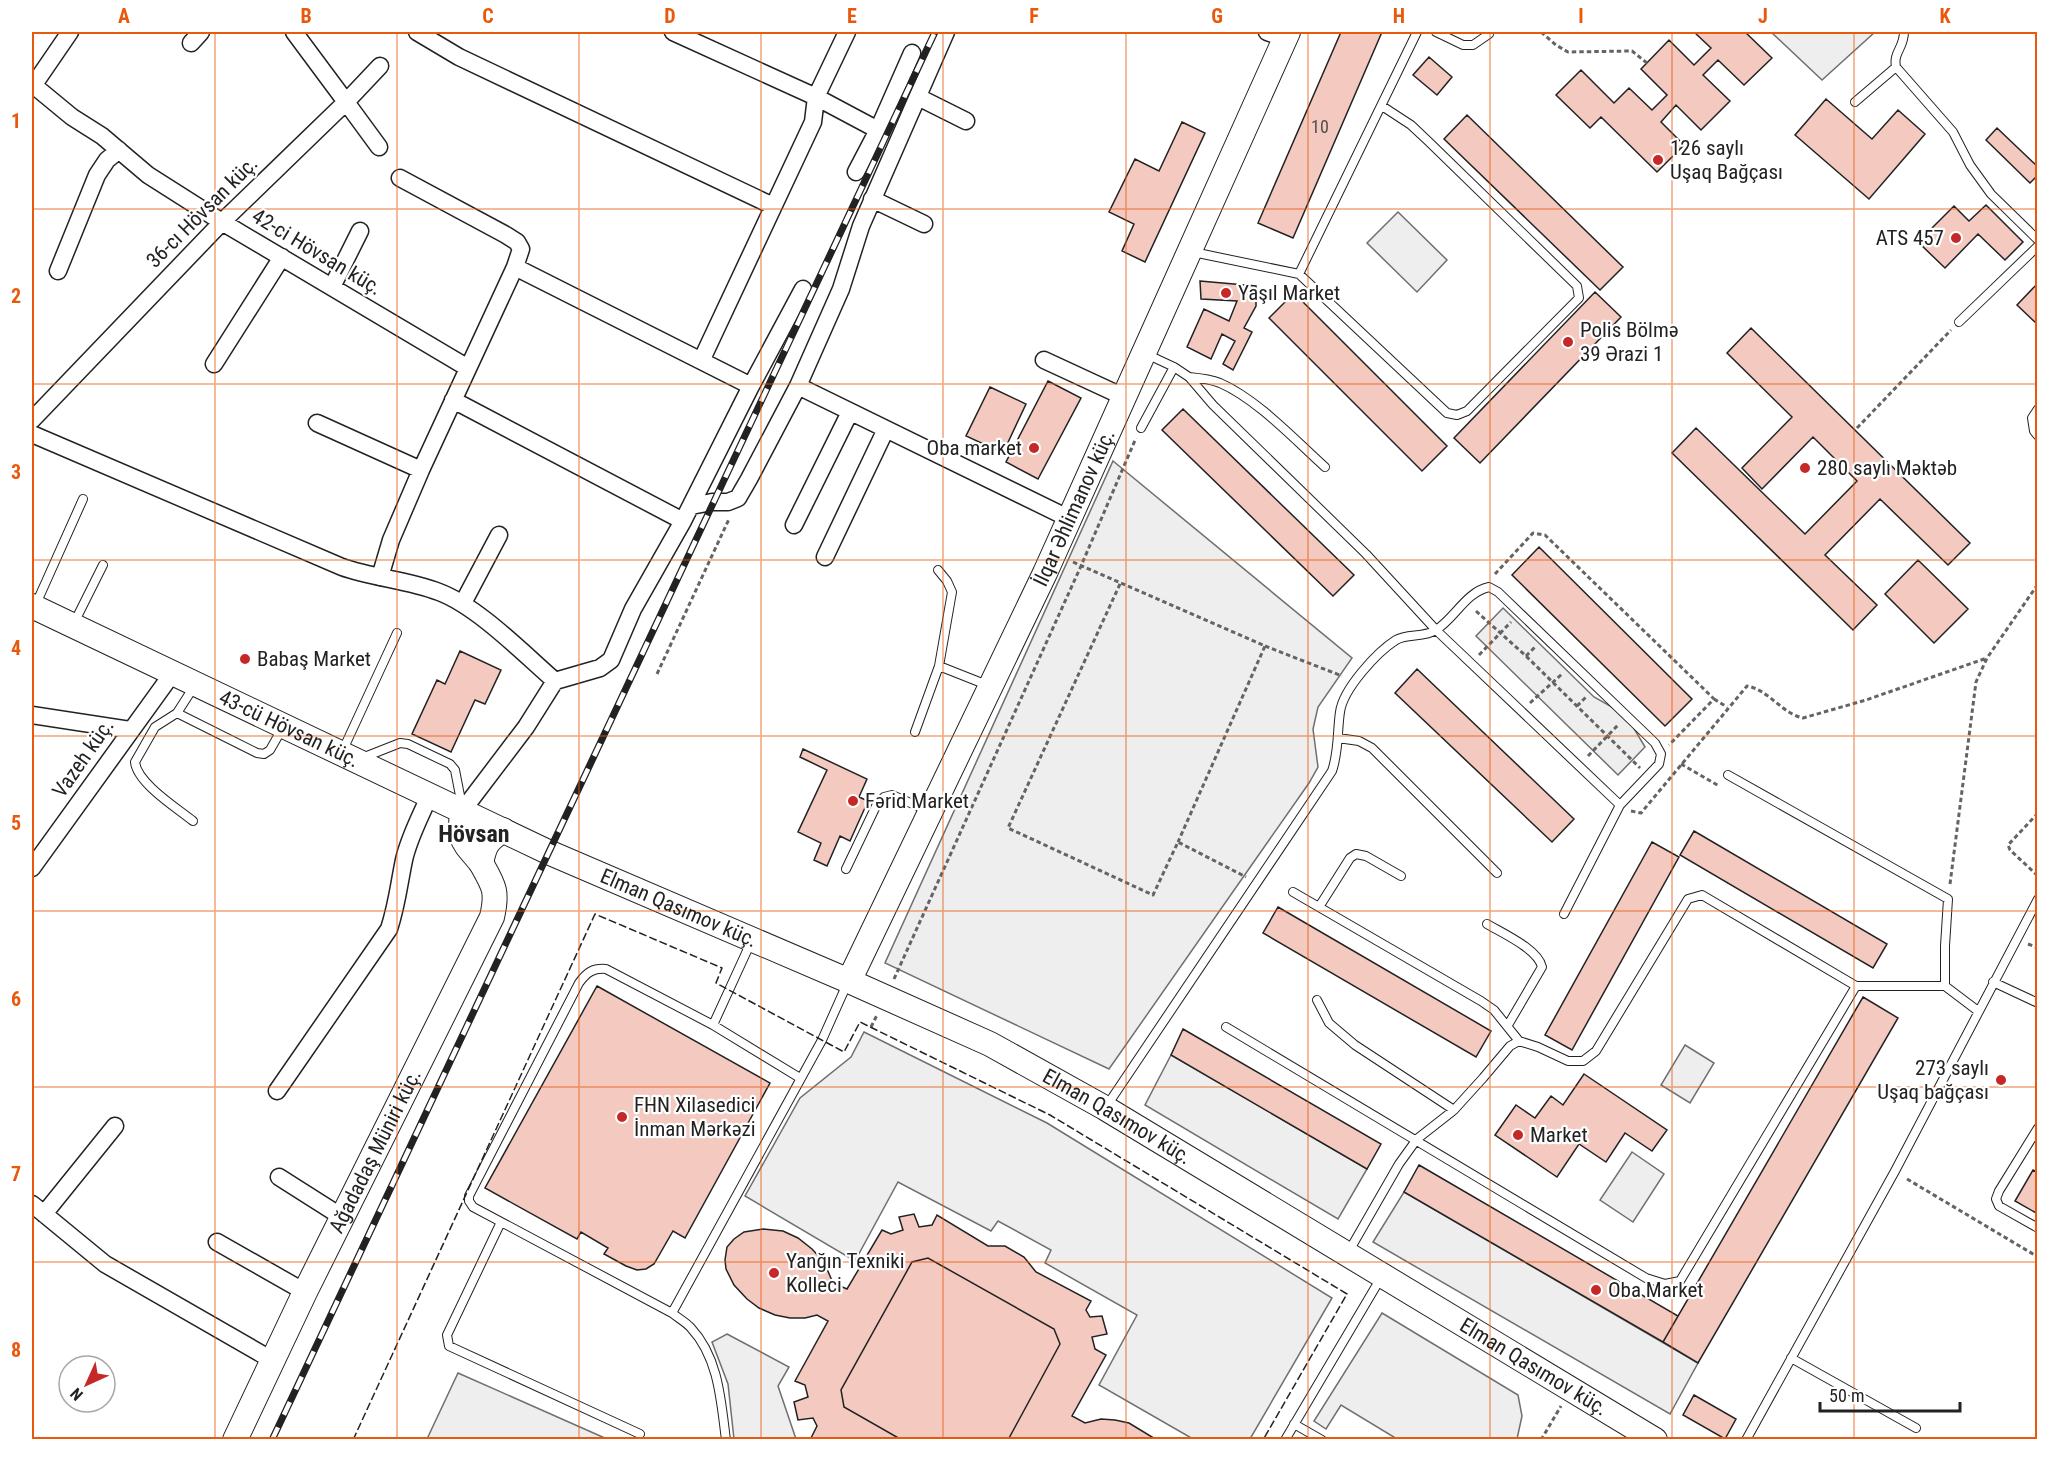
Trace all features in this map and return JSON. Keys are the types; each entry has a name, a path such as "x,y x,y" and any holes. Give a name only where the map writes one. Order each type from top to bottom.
{"main road":[{"name":"İlqar Əhlimanov küç.","path":"849,981 1070,519 1189,251 1280,34"},
{"name":"43-cü Hövsan küç.","path":"33,606 548,852"},
{"name":"Ağadadaş Müniri küç.","path":"235,1440 305,1292 492,917 495,902 494,886 482,863 459,834 463,810"},
{"path":"482,863 488,841 503,830"},
{"name":"Elman Qasımov küç.","path":"548,852 990,1044 1105,1107 1655,1440"}],"street":[{"path":"32,85 70,32"},
{"path":"294,32 379,147"},
{"path":"417,32 459,57 772,206"},
{"path":"673,32 816,97 878,130"},
{"path":"702,359 813,122 816,97 847,32"},
{"path":"453,400 687,513 712,502 728,502 738,498 798,386 841,289 872,199 946,32"},
{"path":"856,172 878,130 912,53"},
{"name":"36-cı Hövsan küç.","path":"32,420 222,222 380,66"},
{"name":"42-ci Hövsan küç.","path":"32,85 72,117 102,136 148,175 222,222 468,368"},
{"path":"918,98 966,121"},
{"path":"58,271 97,175 107,160 119,150"},
{"path":"380,577 391,540 421,470 515,267 521,249 517,242 400,178"},
{"path":"872,199 924,224"},
{"path":"332,287 360,231"},
{"path":"214,364 282,257"},
{"path":"515,267 702,359 751,386"},
{"path":"463,810 520,736 555,681 600,668 611,660 633,609 687,513 751,386 804,289"},
{"path":"1044,360 1124,397"},
{"path":"798,386 1070,519"},
{"path":"794,525 850,412"},
{"path":"317,423 421,470"},
{"path":"825,557 886,429"},
{"path":"32,434 342,567 439,592 463,603 555,681"},
{"path":"463,603 500,535"},
{"name":"Vazeh küç.","path":"32,868 172,674"},
{"path":"32,715 130,730"},
{"path":"276,1091 389,929 397,907 404,860 410,838 430,794"},
{"path":"115,1126 38,1209 105,1264 272,1360"},
{"path":"279,1177 342,1217"},
{"path":"217,1242 305,1292"}],"lane":[{"path":"1299,274 1417,32"},
{"path":"1436,32 1463,45 1473,45 1489,34"},
{"path":"1904,32 1904,42 1895,60 1896,67 1953,132 1970,165 1991,194 2037,240"},
{"path":"1855,102 1896,67"},
{"path":"1189,251 1299,274 1447,413 1457,415 1467,411 1579,298 1577,286 1411,125 1382,106"},
{"path":"1959,322 2037,246"},
{"path":"1144,352 1174,366 1189,377 1213,405 1366,554 1436,630 1620,805"},
{"path":"1141,428 1174,366"},
{"path":"1189,377 1206,378 1222,384 1252,401 1325,467"},
{"path":"2037,409 2032,418 2037,436"},
{"path":"33,606 83,500"},
{"path":"73,626 103,565"},
{"path":"915,732 939,666 952,592 938,570"},
{"path":"1105,1107 1332,771 1337,757 1343,698 1384,649 1399,638 1424,635 1436,630 1479,589 1489,587 1498,592 1655,743 1661,754 1659,764 1620,805 1564,914"},
{"path":"350,756 398,633"},
{"path":"939,666 991,687"},
{"path":"193,821 148,784 135,769 135,762 155,727 177,712 196,685"},
{"path":"177,712 257,753 264,754 270,750 284,726"},
{"path":"1338,738 1359,741 1372,748 1497,873"},
{"path":"350,756 400,743 408,744 450,764 455,770 463,810"},
{"path":"1728,775 1948,899 1945,986"},
{"path":"846,869 877,804 884,797 892,795 930,811"},
{"path":"1319,907 1350,858 1356,854 1365,856 1401,876"},
{"path":"1293,892 1481,1001 1494,1010 1519,1041 1568,1061 1583,1061 1596,1051 1688,899 1702,896 1856,986 1945,986 1978,1011"},
{"path":"1746,1440 1895,1172 2037,899"},
{"path":"1486,924 1528,949 1540,959 1542,967 1508,1025"},
{"path":"713,1025 752,939"},
{"path":"726,1440 718,1379 703,1346 691,1328 672,1313 473,1207 469,1201 470,1196 579,983 587,972 596,968 606,969 713,1025 800,1078"},
{"path":"672,1313 822,1040 849,981"},
{"path":"1993,982 2037,1003"},
{"path":"1226,1027 1417,1139 1646,1278 1665,1284 1680,1281 1856,986"},
{"path":"1317,1000 1329,1023 1355,1045 1454,1110"},
{"path":"1347,1254 1399,1164 1417,1139 1454,1110 1510,1046 1519,1041"},
{"path":"2037,1128 1998,1191 1996,1199 1999,1206 2037,1227"},
{"path":"501,1222 447,1335 449,1346 640,1434"},
{"path":"1285,1440 1382,1276"},
{"path":"1791,1358 1916,1428"},
{"path":"1294,1424 1322,1440"}],"path":[{"path":"1542,32 1556,45 1568,51 1632,51 1647,63"},
{"path":"1857,428 1959,322"},
{"path":"871,1027 1081,566 1141,428"},
{"path":"657,674 738,498"},
{"path":"1489,587 1497,570 1533,533 1545,535 1714,699 1727,707"},
{"path":"1054,553 1265,646 1356,681"},
{"path":"1120,584 1008,828 1153,895 1265,646"},
{"path":"1948,899 1972,703 1977,682 1988,658 2037,584"},
{"path":"1465,602 1526,656 1647,776"},
{"path":"1471,663 1511,622"},
{"path":"1526,656 1536,646"},
{"path":"1620,805 1641,813 1727,707 1747,686 1756,688 1792,716 1803,718 1866,700 1988,658"},
{"path":"1522,710 1573,663"},
{"path":"1577,706 1588,695"},
{"path":"1661,754 1714,699"},
{"path":"1578,765 1626,715"},
{"path":"2037,813 2008,845 2037,876"},
{"path":"1178,842 1256,882"},
{"path":"1895,1172 2037,1257"},
{"path":"1541,1440 1572,1389"}],"shaded area":[{"path":"1771,32 1875,32 1822,80"},
{"path":"1398,212 1447,260 1417,292 1367,243"},
{"path":"1113,461 1352,658 1318,707 1313,729 1318,767 1309,783 1109,1069 885,963"},
{"path":"1503,608 1594,697 1626,715 1645,747 1618,775 1476,636"},
{"path":"864,1032 1047,1123 1332,1298 1250,1439 1193,1439 1099,1385 1137,1315 1045,1263 1051,1250 998,1221 991,1231 898,1182 855,1261 745,1196 800,1098 851,1057"},
{"path":"1685,1045 1714,1063 1690,1103 1661,1085"},
{"path":"1171,1055 1367,1169 1338,1219 1145,1105"},
{"path":"1632,1152 1664,1174 1633,1222 1600,1200"},
{"path":"1404,1192 1698,1363 1670,1414 1373,1242"},
{"path":"1382,1313 1518,1395 1522,1416 1517,1439 1397,1439 1341,1405 1326,1429 1314,1421"},
{"path":"727,1334 789,1367 778,1386 796,1439 734,1439 728,1384 712,1342"},
{"path":"458,1373 607,1439 427,1439"}],"building":[{"path":"1341,32 1382,32 1293,238 1258,223"},
{"path":"1694,32 1745,32 1772,58 1744,85 1718,60 1703,75 1730,101 1701,130 1676,105 1661,122 1684,145 1657,172 1601,117 1590,128 1556,95 1581,70 1614,103 1629,88 1652,110 1667,95 1641,69 1669,40 1694,65 1711,48"},
{"path":"1429,57 1452,77 1437,95 1413,75"},
{"path":"1826,99 1872,139 1898,110 1925,134 1869,199 1795,135"},
{"path":"1467,115 1623,267 1600,290 1444,139"},
{"path":"1182,122 1205,133 1145,262 1122,251 1134,224 1109,212 1135,159 1159,171"},
{"path":"1997,128 2038,167 2038,175 2030,183 1986,140"},
{"path":"1986,205 2023,242 2005,260 1978,234 1945,268 1918,242 1954,206 1969,221"},
{"path":"1200,281 1256,286 1256,306 1244,328 1252,332 1233,370 1223,364 1235,341 1222,334 1211,359 1187,347 1204,309 1229,321 1237,301 1201,299"},
{"path":"2038,283 2038,325 2017,305"},
{"path":"1595,292 1621,317 1480,463 1454,438"},
{"path":"1294,293 1447,446 1422,471 1269,318"},
{"path":"1751,328 1970,543 1948,565 1880,499 1825,555 1877,605 1853,630 1672,453 1696,428 1805,534 1857,481 1813,437 1762,489 1742,468 1792,417 1727,353"},
{"path":"1048,381 1081,398 1038,479 1006,462"},
{"path":"990,387 1026,404 1003,453 966,436"},
{"path":"1183,409 1354,575 1333,596 1162,430"},
{"path":"1539,547 1692,699 1665,726 1512,575"},
{"path":"1918,560 1968,609 1934,643 1885,594"},
{"path":"460,651 501,670 485,704 475,700 451,752 412,734 437,680 445,684"},
{"path":"1417,669 1574,819 1552,842 1395,693"},
{"path":"803,749 867,779 859,797 868,801 850,841 840,836 827,866 814,860 821,843 798,832 827,770 800,757"},
{"path":"1694,831 1887,944 1873,968 1680,855"},
{"path":"1652,842 1679,857 1572,1050 1545,1035"},
{"path":"1278,907 1491,1031 1476,1057 1263,933"},
{"path":"597,986 770,1083 685,1238 673,1231 654,1264 646,1269 637,1270 626,1266 604,1254 608,1248 581,1232 577,1239 485,1188"},
{"path":"1863,997 1898,1018 1698,1363 1663,1342"},
{"path":"1183,1029 1381,1144 1367,1169 1171,1055"},
{"path":"1584,1074 1667,1130 1652,1151 1625,1133 1606,1162 1579,1144 1557,1177 1495,1135 1516,1105 1535,1118 1551,1096 1563,1105"},
{"path":"1419,1165 1678,1316 1663,1342 1404,1192"},
{"path":"2033,1170 2038,1173 2038,1214 2015,1201"},
{"path":"914,1214 919,1227 932,1225 937,1215 988,1246 1005,1246 1024,1257 1036,1272 1091,1301 1086,1310 1090,1317 1102,1316 1107,1334 1092,1337 1095,1349 1106,1355 1072,1416 1085,1423 1101,1419 1129,1423 1157,1440 1008,1440 1060,1344 1054,1329 928,1258 912,1262 841,1390 844,1407 902,1440 814,1440 811,1438 817,1426 813,1418 798,1420 794,1402 808,1397 805,1385 795,1381 828,1321 817,1315 790,1318 759,1308 734,1285 726,1269 727,1247 744,1232 763,1229 783,1231 798,1238 812,1249 824,1262 833,1283 847,1289 882,1230 891,1234 903,1230 899,1217"},
{"path":"914,1214 919,1227 932,1225 937,1215 988,1246 1005,1246 1024,1257 1036,1272 1091,1301 1086,1310 1090,1317 1102,1316 1107,1334 1092,1337 1095,1349 1106,1355 1072,1416 1085,1423 1101,1419 1129,1423 1157,1440 814,1440 811,1438 817,1426 813,1418 798,1420 794,1402 808,1397 805,1385 795,1381 828,1321 817,1315 790,1318 759,1308 734,1285 726,1269 727,1247 744,1232 763,1229 783,1231 798,1238 812,1249 824,1262 833,1283 847,1289 882,1230 891,1234 903,1230 899,1217"},
{"path":"1694,1395 1736,1419 1725,1439 1683,1415"}],"railway":[{"path":"272,1440 935,32"}],"fence":[{"path":"353,1440 595,914 722,968 716,983 844,1052 860,1022 1050,1115 1347,1294 1263,1440"}],"place":[{"name":"126 saylı Uşaq Bağçası","path":"1658,160"},
{"name":"ATS 457","path":"1956,238"},
{"name":"Yaşıl Market","path":"1226,293"},
{"name":"Polis Bölmə 39 Ərazi 1","path":"1568,342"},
{"name":"Oba market","path":"1034,448"},
{"name":"280 saylı Məktəb","path":"1805,468"},
{"name":"Babaş Market","path":"245,659"},
{"name":"Fərid Market","path":"853,801"},
{"name":"273 saylı Uşaq bağçası","path":"2001,1080"},
{"name":"FHN Xilasedici İnman Mərkəzi","path":"622,1117"},
{"name":"Market","path":"1518,1135"},
{"name":"Yanğın Texniki Kolleci","path":"774,1273"},
{"name":"Oba Market","path":"1596,1290"}],"district":[{"name":"Hövsan","path":"474,834"}]}
